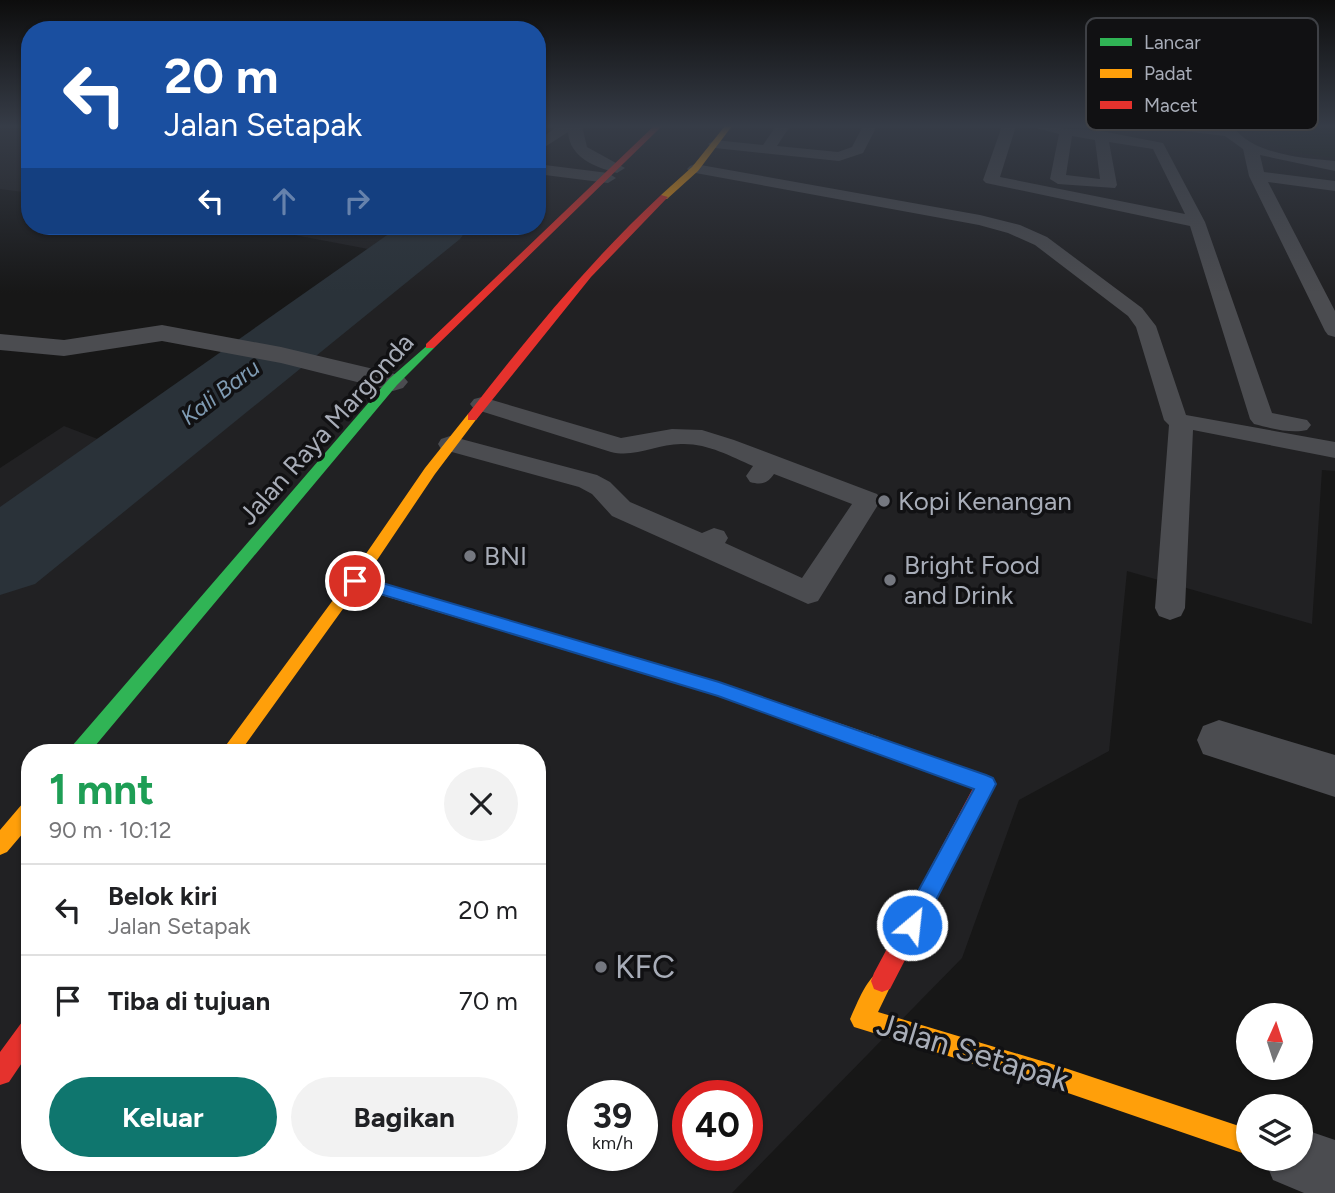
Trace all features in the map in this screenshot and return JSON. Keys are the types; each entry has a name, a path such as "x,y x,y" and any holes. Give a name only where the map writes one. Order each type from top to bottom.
{"main road":[{"name":"Jalan Raya Margonda","path":"86,744 394,382 603,182"},
{"path":"236,744 355,581 450,444 616,243 681,182"},
{"path":"549,233 572,236"},
{"path":"595,240 616,243"},
{"name":"Jalan Setapak","path":"355,581 719,689 986,784 862,1019 1065,1080 1236,1138"},
{"path":"0,845 21,820"},
{"path":"0,1073 21,1043"}],"street":[{"path":"0,342 82,347 162,333 281,355 394,382"},
{"path":"0,363 29,345"},
{"path":"1219,740 1335,776"},
{"path":"1313,1165 1335,1172"}],"lane":[{"path":"766,182 980,220 1041,241 1135,312 1146,326 1173,416 1181,423 1335,450"},
{"path":"999,182 1197,222"},
{"path":"1081,182 1109,185 1108,182"},
{"path":"1176,182 1197,222 1262,419 1335,430"},
{"path":"1260,182 1335,331"},
{"path":"1297,182 1335,187"},
{"path":"450,444 588,481 601,488 621,509 710,542 808,593 868,500 764,469 706,439 682,436 634,447 620,446 482,404"},
{"path":"1170,608 1181,423"}],"shaded area":[{"path":"0,182 21,182 21,192 0,189"},
{"path":"546,182 1335,182 1335,471 1322,470 1312,624 1127,571 1109,751 1019,800 962,958 763,1161 763,1080 672,1080 672,1171 754,1171 732,1193 0,1193 0,468 64,426 139,455 410,257 295,235 546,235"}],"waterway":[{"name":"Kali Baru","path":"0,558 427,235"}],"traffic: fast":[{"path":"86,744 393,382 430,346"}],"traffic: slow":[{"path":"664,197 681,182"},
{"path":"236,744 355,581 430,471 472,417"},
{"path":"355,581 719,689 872,743"},
{"path":"0,845 21,820"},
{"path":"882,981 862,1019 1065,1080 1236,1138"}],"traffic: jam":[{"path":"546,235 601,182"},
{"path":"472,417 587,275 664,197"},
{"path":"430,346 546,235"},
{"path":"872,743 986,784 882,981"},
{"path":"0,1073 21,1043"}],"place":[{"name":"Kopi Kenangan","path":"884,501"},
{"name":"BNI","path":"470,556"},
{"name":"Bright Food and Drink","path":"890,580"},
{"name":"KFC","path":"601,967"}],"route":[{"path":"355,581 719,689 986,784 912,925"}]}
